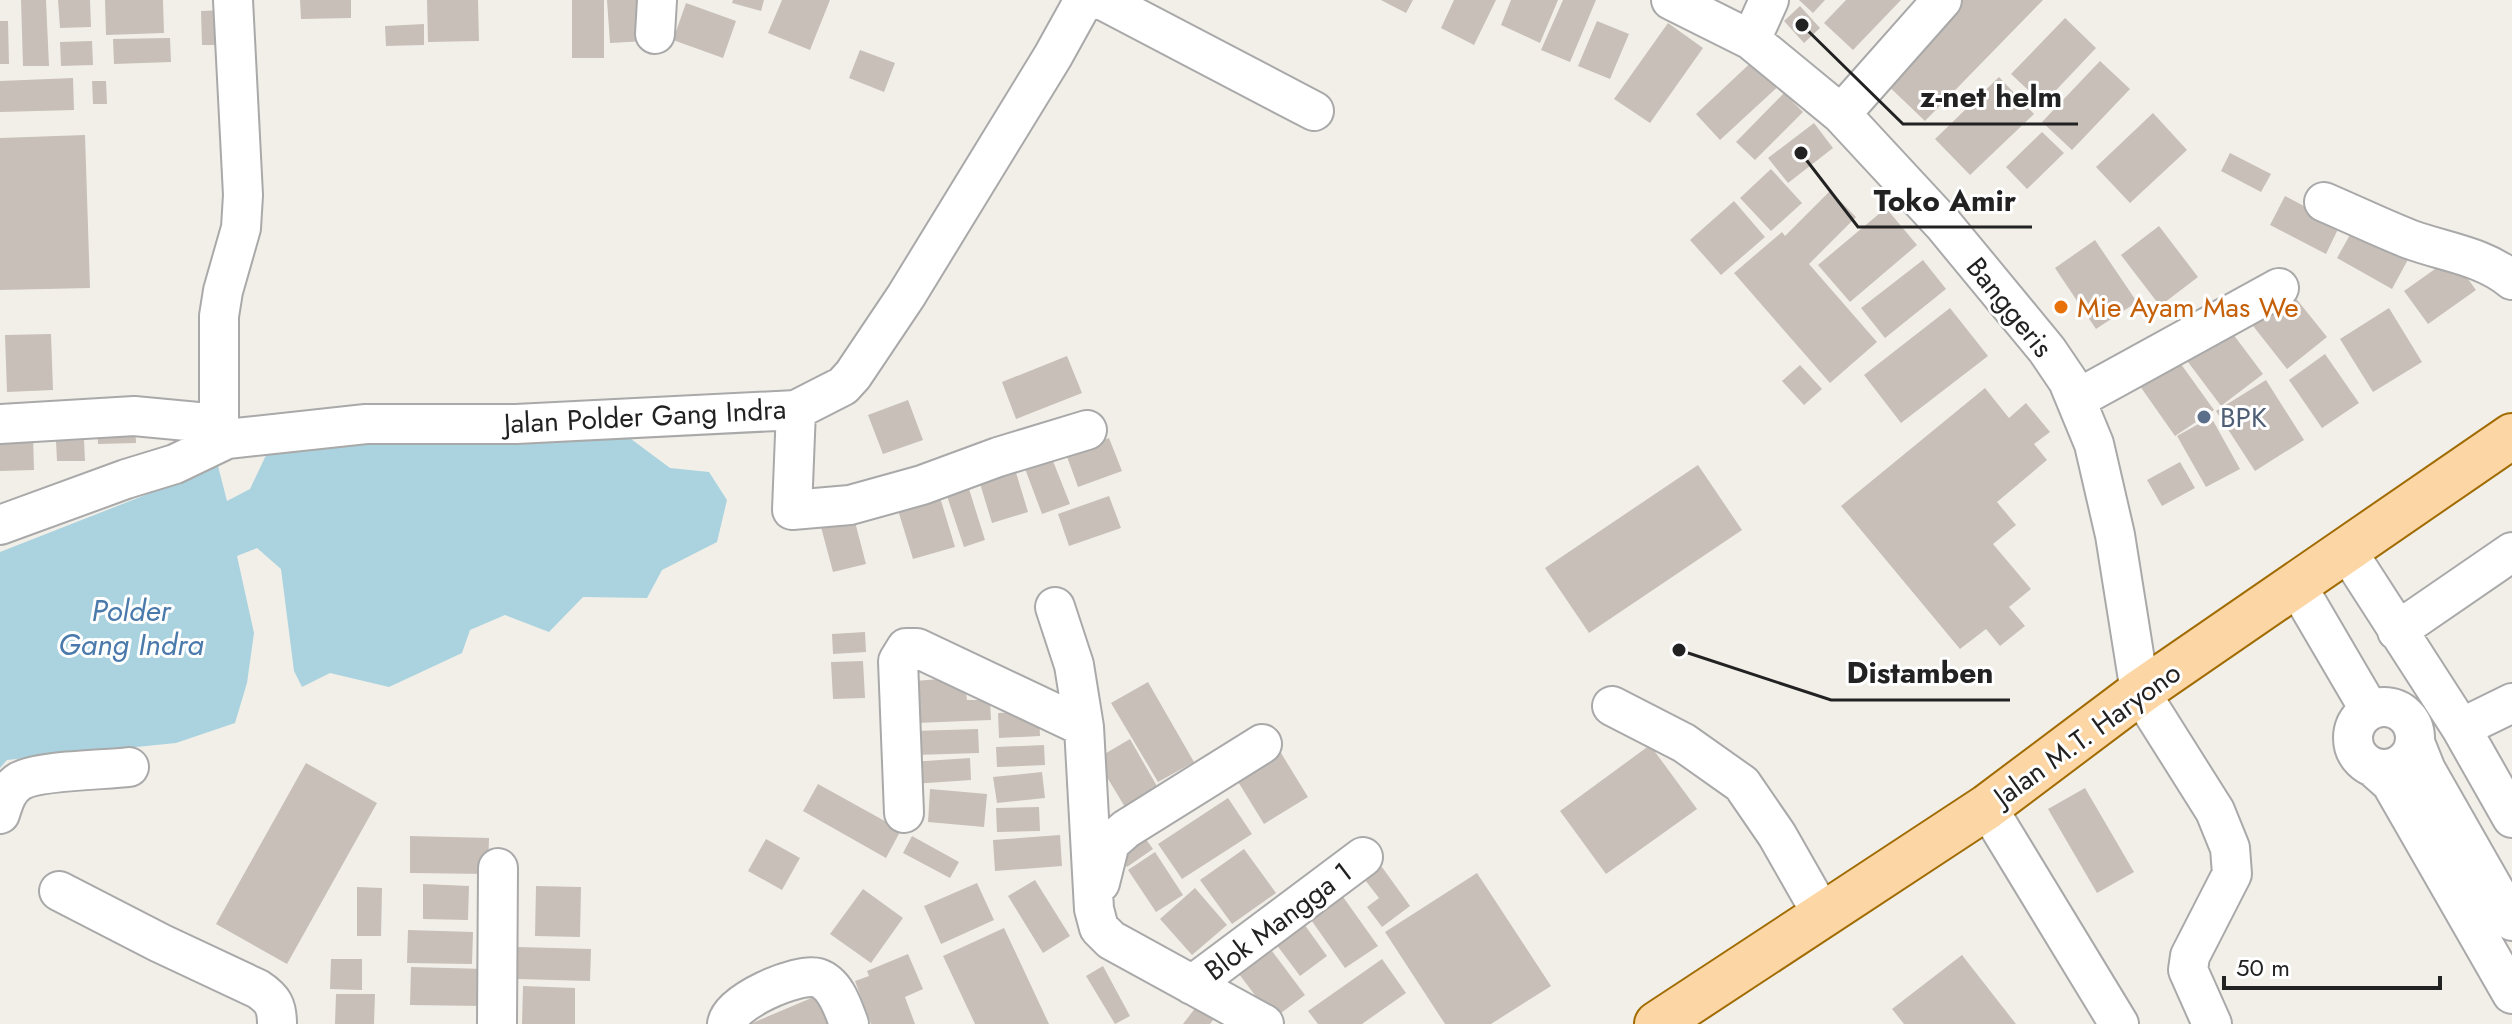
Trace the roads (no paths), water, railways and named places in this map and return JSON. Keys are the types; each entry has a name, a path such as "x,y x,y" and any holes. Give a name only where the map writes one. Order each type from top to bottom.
{"main road":[{"name":"Jalan M.T. Haryono","path":"1657,1024 1987,807 2140,692 2511,441"}],"street":[{"path":"223,431 219,316 241,228 243,195 233,0"},
{"name":"Jalan Polder Gang Indra","path":"223,431 366,424 516,424 796,410 843,386 853,375 906,296 1084,0"},
{"path":"1102,0 1314,111"},
{"name":"Banggeris","path":"1671,0 1751,40 1841,114 1943,224 2047,350 2077,399 2094,444 2115,535 2140,692"},
{"path":"1751,40 1769,0"},
{"path":"1841,114 1942,0"},
{"path":"2324,202 2410,239 2501,270 2512,280"},
{"path":"2077,399 2279,288"},
{"path":"796,410 792,510 850,505 922,485 998,457 1087,430"},
{"path":"0,424 134,416 223,431"},
{"path":"0,525 175,464 223,431"},
{"path":"2347,551 2461,728 2512,818"},
{"path":"2397,631 2512,552"},
{"path":"2297,586 2369,709"},
{"path":"1055,607 1074,665 1084,727 1094,909 1099,928 1111,940 1264,1024"},
{"path":"904,813 898,661 906,648 917,648 1084,727"},
{"path":"2140,692 2215,811 2230,848 2232,874 2190,956 2188,970 2212,1024"},
{"path":"2461,728 2512,703"},
{"path":"1612,706 1684,743 1742,784 1777,835 1822,914"},
{"path":"2512,921 2426,770 2416,745 2415,727 2404,712 2387,706 2369,709 2356,722 2352,740 2358,757 2382,775 2512,994"},
{"path":"1094,909 1110,843 1126,829 1262,744"},
{"path":"2382,775 2407,761 2416,745"},
{"path":"0,814 7,793 21,780 129,767"},
{"path":"1987,807 2119,1024"},
{"name":"Blok Mangga 1","path":"1192,985 1363,857"},
{"path":"497,1024 498,868"},
{"path":"59,891 258,989 277,1007 277,1024"},
{"path":"727,1024 734,1010 785,981 803,976 820,978 828,985 840,1002 849,1024"}],"water":[{"name":"Polder Gang Indra","path":"623,433 670,468 709,472 727,500 717,542 662,570 647,598 583,597 549,632 505,615 470,630 462,653 389,687 330,673 302,687 294,671 281,569 257,548 237,556 254,633 247,683 235,723 176,743 7,760 0,768 0,552 158,490 217,462 227,501 250,489 269,449 411,435"}],"place":[{"name":"z-net helm","path":"1802,25"},
{"name":"Toko Amir","path":"1801,153"},
{"name":"Mie Ayam Mas We","path":"2061,307"},
{"name":"BPK","path":"2204,417"},
{"name":"Distamben","path":"1679,650"}]}
